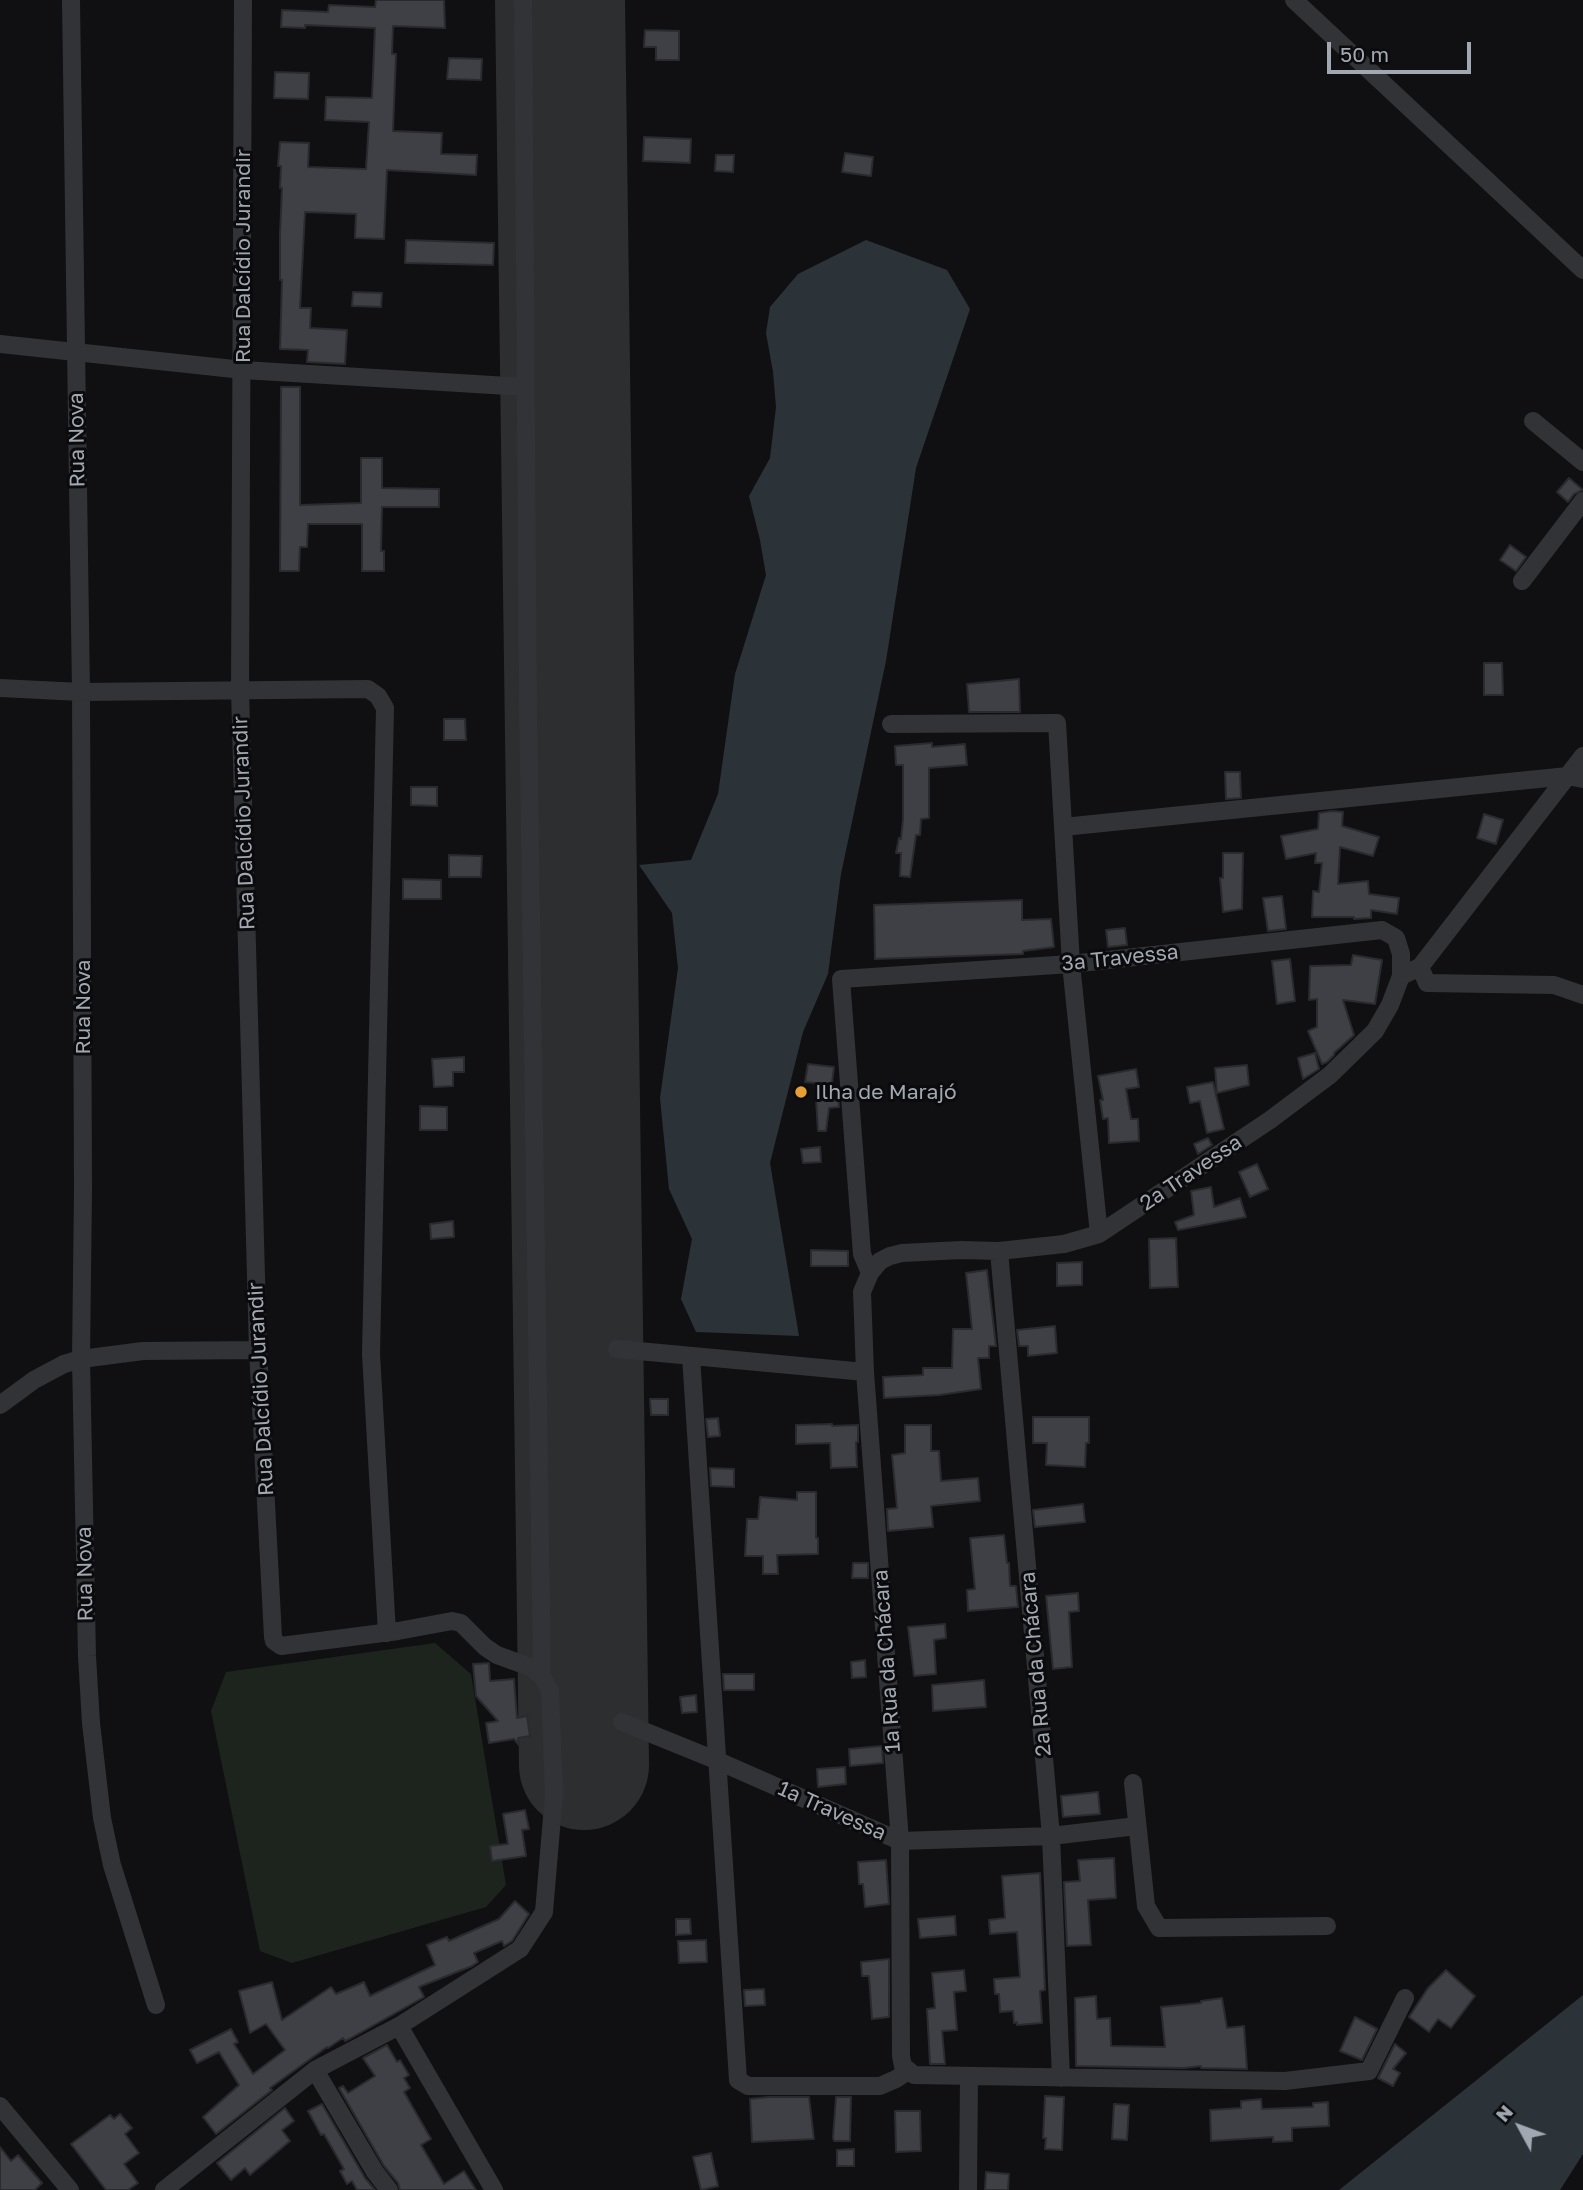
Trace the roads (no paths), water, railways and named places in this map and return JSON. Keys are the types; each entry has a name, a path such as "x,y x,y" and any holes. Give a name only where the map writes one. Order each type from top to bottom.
{"street":[{"name":"Rua Nova","path":"71,0 81,692 81,1359 87,1656 102,1818 112,1865 156,2006"},
{"name":"Rua Dalcídio Jurandir","path":"243,0 240,690 258,1350 273,1637 281,1646 387,1633"},
{"path":"523,0 525,387 542,1676"},
{"path":"1294,0 1583,270"},
{"path":"0,344 243,370 525,387"},
{"path":"1533,421 1583,462"},
{"path":"1521,582 1583,501"},
{"path":"0,688 81,692 368,690 378,696 385,708 371,1354 387,1633 452,1621 461,1623 491,1651 530,1667 542,1676 550,1690 554,1794 544,1912 520,1949 399,2026 314,2070 164,2190"},
{"path":"891,724 1057,723 1071,964 1099,1234"},
{"path":"1401,976 1420,967 1575,777 1583,756"},
{"path":"1063,827 1575,777"},
{"name":"3ª Travessa","path":"875,1267 862,1254 841,979 1071,964 1382,930 1396,938"},
{"name":"2ª Travessa","path":"875,1267 902,1254 999,1251 1064,1244 1099,1234 1270,1120 1330,1075 1374,1031 1390,1005 1401,976 1401,954 1396,938"},
{"path":"1420,967 1427,984 1555,985 1583,995"},
{"name":"2ª Rua da Chácara","path":"999,1251 1051,1836 1061,2078"},
{"name":"1ª Rua da Chácara","path":"875,1267 862,1292 865,1372 900,1841 901,2056 905,2069"},
{"path":"617,1349 865,1372"},
{"path":"0,1405 34,1380 64,1364 81,1359 143,1351 258,1350"},
{"path":"691,1356 738,2080 748,2087 880,2086 895,2079 905,2069 914,2075 1285,2081 1369,2071 1405,1998"},
{"name":"1ª Travessa","path":"622,1722 900,1841 1051,1836 1137,1826"},
{"path":"1133,1783 1146,1906 1159,1928 1327,1926"},
{"path":"399,2026 494,2190"},
{"path":"314,2070 375,2172 389,2190"},
{"path":"968,2190 969,2076"},
{"path":"0,2106 70,2190"}],"place":[{"name":"Ilha de Marajó","path":"801,1092"}]}
